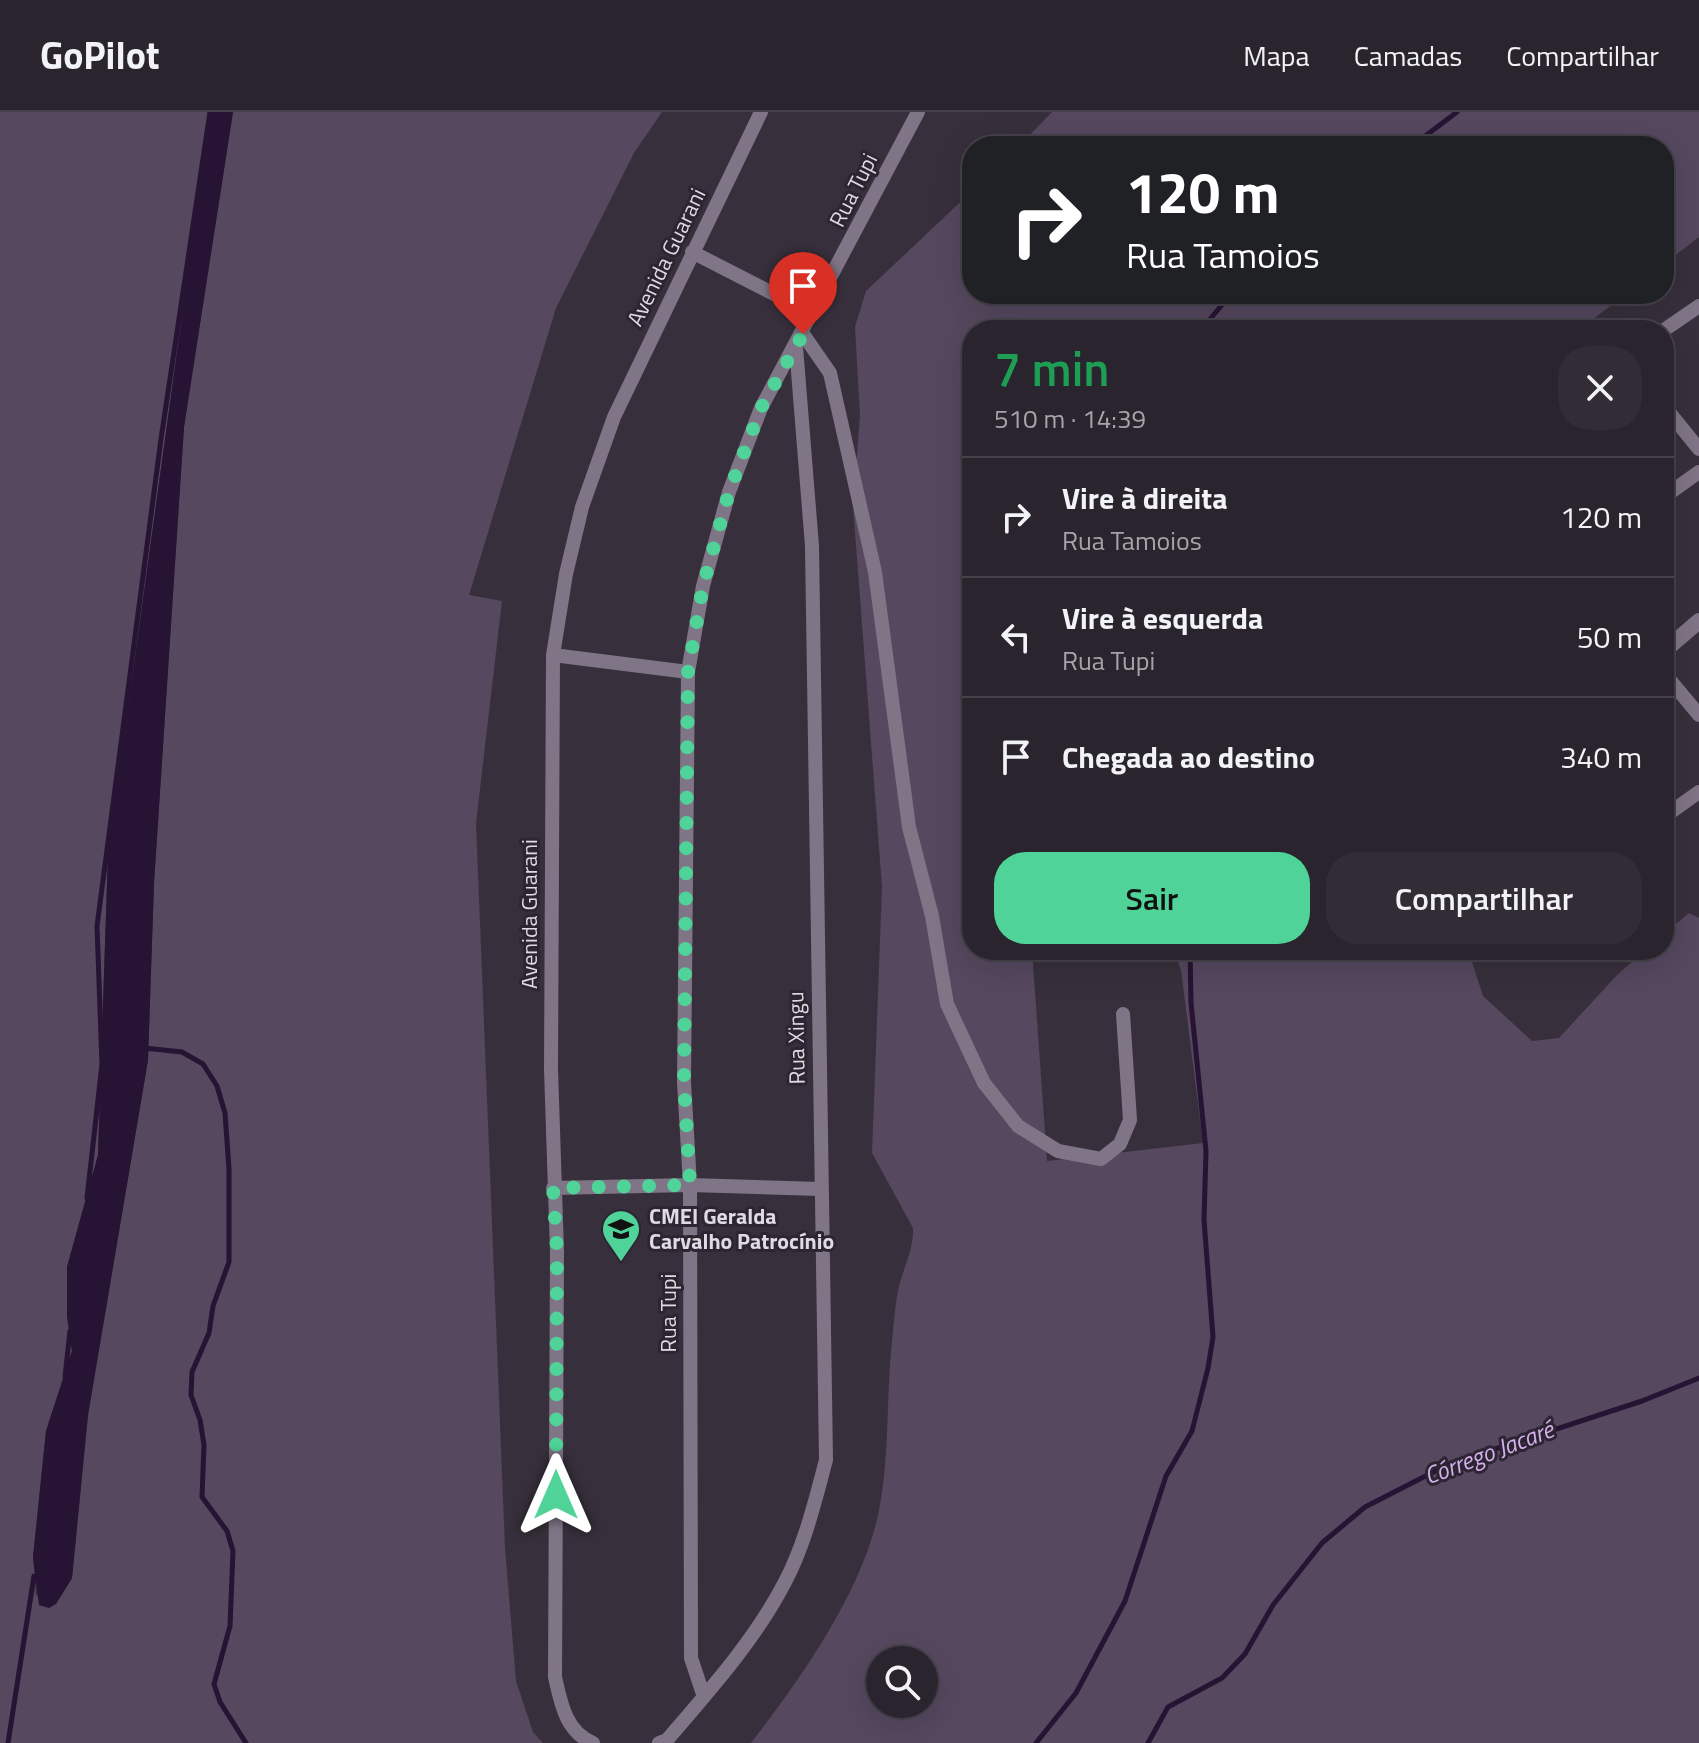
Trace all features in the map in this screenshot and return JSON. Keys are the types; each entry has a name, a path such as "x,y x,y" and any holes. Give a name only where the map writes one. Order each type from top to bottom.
{"street":[{"name":"Avenida Guarani","path":"593,1743 581,1738 563,1712 555,1677 557,1251 553,1188 553,655 566,574 582,507 614,417 761,112"},
{"name":"Rua Tupi","path":"704,1697 691,1658 690,1185 684,1082 688,672 703,586 729,492 761,408 800,340 918,112"},
{"path":"692,252 813,314"},
{"path":"1674,323 1699,306"},
{"path":"800,340 830,373 875,572 909,827 932,916 947,1004 984,1083 1018,1126 1058,1151 1101,1159 1120,1144 1130,1120 1123,1014"},
{"name":"Rua Xingu","path":"704,1697 736,1657 785,1583 809,1524 826,1460 819,1189 812,546 800,340"},
{"path":"1674,418 1699,449"},
{"path":"1674,490 1699,472"},
{"path":"1674,642 1699,621"},
{"path":"553,655 688,672"},
{"path":"1674,685 1699,715"},
{"path":"1674,810 1699,792"},
{"path":"553,1188 690,1185 819,1189"},
{"path":"659,1743 667,1740 704,1697"}],"shaded area":[{"path":"0,112 210,112 108,854 98,1155 67,1267 67,1316 72,1351 46,1431 33,1557 36,1595 56,1604 72,1578 88,1415 148,1060 154,883 184,427 233,112 662,112 634,153 556,308 469,595 502,601 476,823 505,1548 516,1681 533,1732 543,1743 0,1743"},
{"path":"210,112 233,112 184,427 154,883 148,1060 88,1415 72,1578 56,1604 49,1608 39,1605 33,1557 46,1431 72,1351 67,1316 67,1267 98,1155 108,854"},
{"path":"1052,112 1699,112 1699,237 1674,256 1674,136 1029,136"},
{"path":"962,200 962,304 1613,304 1592,320 962,320 962,960 1033,960 1047,1161 1203,1143 1181,970 1177,960 1471,960 1483,996 1532,1041 1559,1038 1634,960 1674,960 1674,926 1689,913 1699,918 1699,1743 751,1743 790,1691 828,1632 860,1571 871,1540 885,1468 896,1300 913,1235 913,1228 872,1153 882,887 853,506 860,416 855,327 866,291"}],"waterway":[{"path":"87,1198 102,1064 97,926 161,439 210,112"},
{"path":"1425,136 1457,112"},
{"path":"1209,320 1223,304"},
{"path":"1036,1743 1076,1693 1125,1601 1166,1476 1192,1431 1208,1368 1213,1337 1204,1220 1206,1151 1191,1003 1190,960"},
{"path":"144,1048 182,1052 203,1064 217,1086 225,1113 229,1169 229,1262 213,1306 209,1333 192,1372 191,1395 200,1420 204,1445 202,1497 227,1531 233,1551 230,1626 214,1684 220,1702 246,1743"},
{"path":"65,1377 70,1331"},
{"name":"Córrego Jacaré","path":"1148,1743 1168,1707 1222,1678 1245,1654 1273,1605 1322,1543 1365,1507 1449,1464 1642,1401 1699,1378"},
{"path":"8,1743 34,1576"}],"place":[{"name":"CMEI Geralda Carvalho Patrocínio","path":"621,1263"}],"route":[{"path":"556,1495 557,1251 553,1188 690,1185 684,1082 688,672 703,586 729,492 761,408 803,334"}]}
